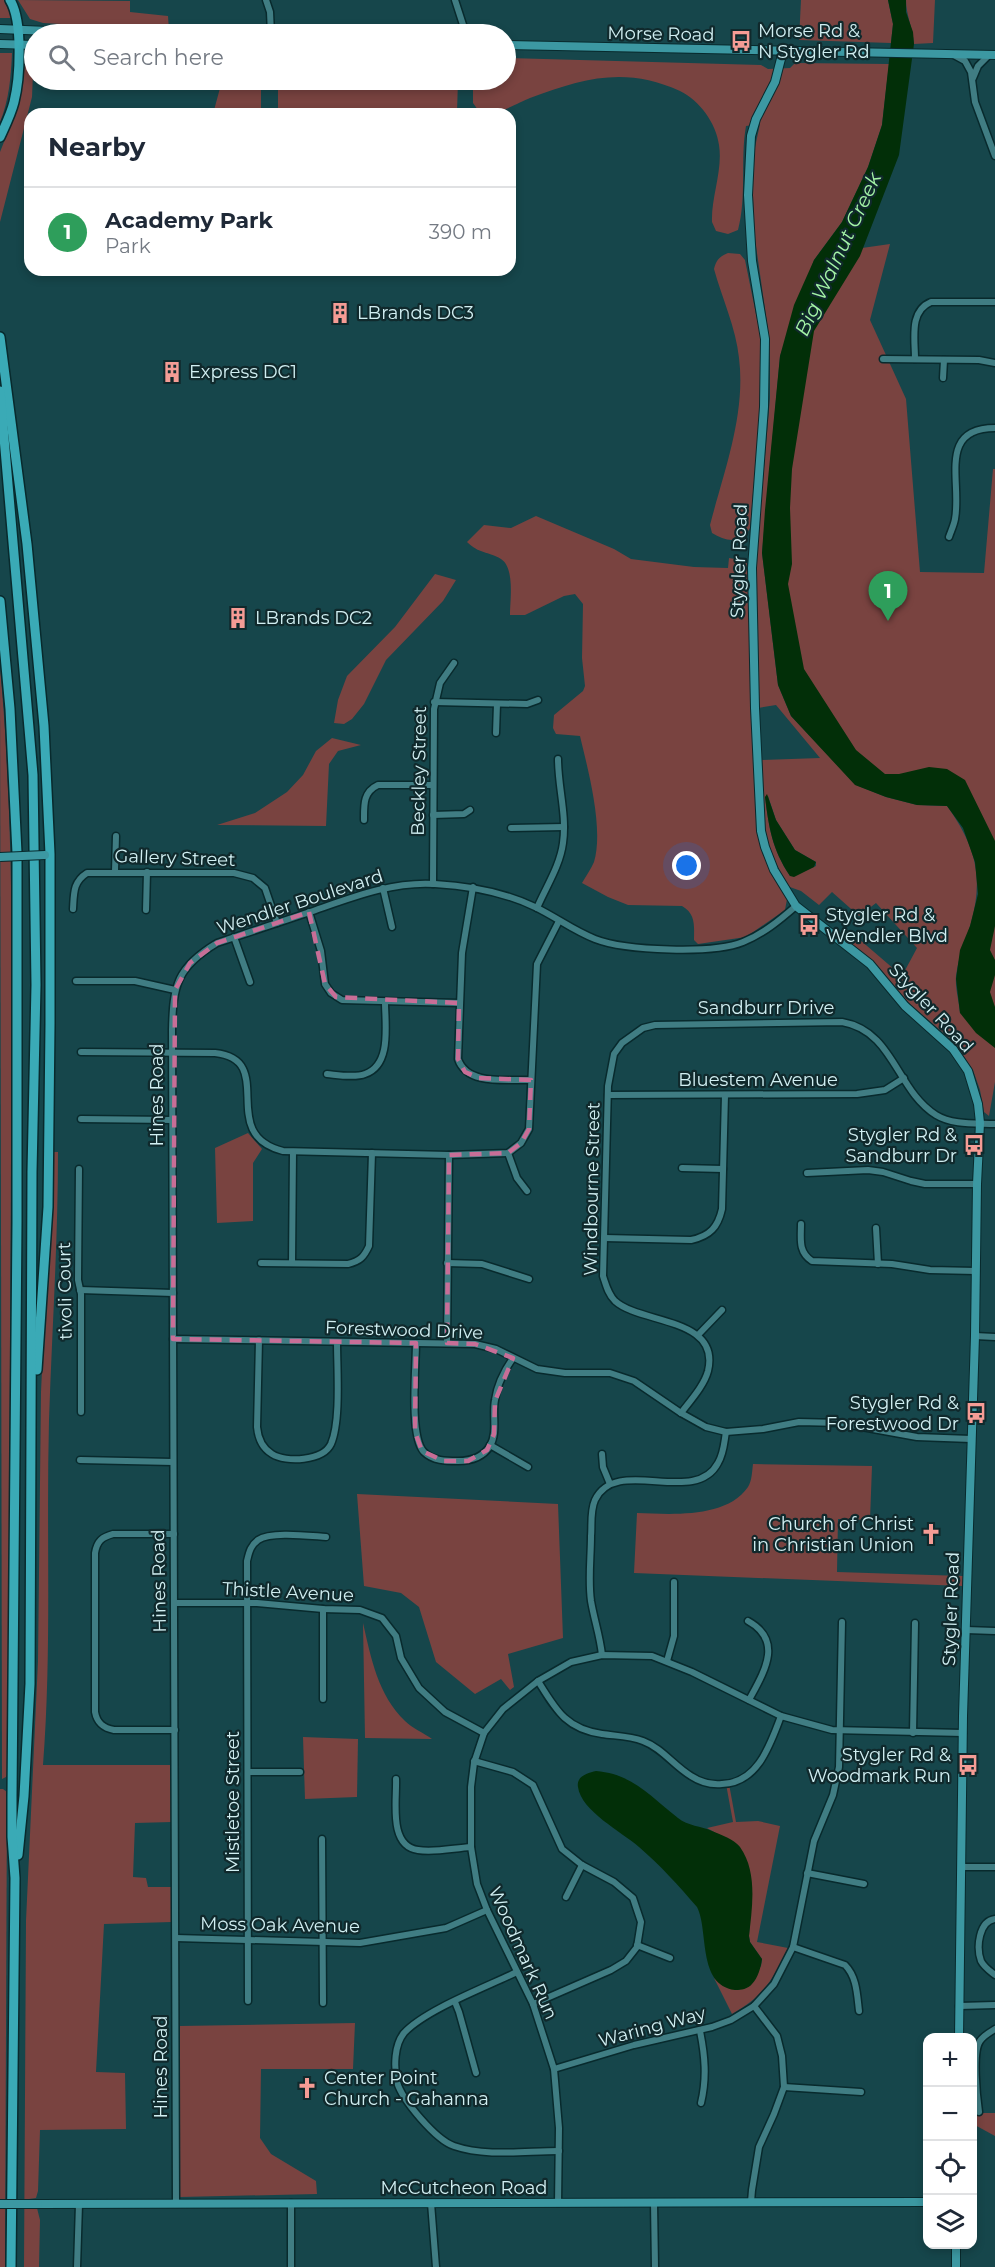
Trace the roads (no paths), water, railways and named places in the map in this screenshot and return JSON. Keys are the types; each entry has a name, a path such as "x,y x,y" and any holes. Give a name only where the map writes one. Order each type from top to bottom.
{"highway":[{"path":"0,137 17,88 16,12 10,0"},
{"path":"0,337 27,544 44,726 51,1024 48,1207 32,1438"},
{"path":"0,391 33,775 36,985 32,1183 30,1684 24,1796 15,1878"},
{"path":"0,602 10,709 17,853 17,1222 12,1838 15,1878 11,2267"}],"main road":[{"path":"0,29 24,29"},
{"path":"0,44 24,44"},
{"name":"Morse Road","path":"516,45 992,55"},
{"name":"Stygler Road","path":"783,51 775,82 756,119 750,154 748,214 751,250 765,339 764,407 752,568 761,831 774,870 796,906 870,964 906,1006 962,1060 972,1081 980,1123 963,1733 959,2033"},
{"path":"0,857 47,855"},
{"name":"McCutcheon Road","path":"0,2204 923,2202"},
{"path":"956,2249 956,2267"}],"street":[{"path":"266,0 271,24"},
{"path":"454,0 462,24"},
{"path":"953,54 964,61 973,78 975,102 995,156"},
{"path":"973,78 978,66 992,55"},
{"path":"915,359 915,319 918,311 924,305 931,302 995,302"},
{"path":"884,359 979,360 995,363"},
{"path":"943,378 944,360"},
{"path":"962,427 968,434"},
{"path":"949,537 955,518 957,450 971,431 995,428"},
{"name":"Beckley Street","path":"433,884 434,702 440,683 454,663"},
{"path":"434,702 527,704 538,700"},
{"path":"496,733 497,704"},
{"path":"537,908 561,855 564,828 558,759"},
{"path":"364,820 365,800 372,788 387,785 433,785"},
{"path":"433,815 464,814 470,810"},
{"path":"511,828 564,828"},
{"path":"115,871 116,836"},
{"name":"Gallery Street","path":"73,909 75,887 80,877 95,871 234,873 253,878 265,888 277,923"},
{"path":"146,910 147,872"},
{"name":"Wendler Boulevard","path":"190,963 198,954 217,943 383,888 433,884 473,887 506,895 537,908 596,939 630,948 700,948 743,942 768,929 796,906"},
{"path":"473,887 462,953 458,1059 465,1072 479,1078 531,1080"},
{"path":"383,888 392,927"},
{"path":"309,912 317,934 324,979 331,993 342,1000 459,1003"},
{"path":"81,1052 215,1053 233,1058 244,1071 247,1079 247,1115 252,1131 263,1144 271,1148 294,1152 449,1155 508,1153 521,1143 530,1129 537,964 560,921"},
{"path":"234,937 250,982"},
{"name":"Hines Road","path":"176,2203 172,1052 175,990 190,963"},
{"path":"76,981 135,981 175,990"},
{"path":"327,1074 365,1074 378,1066 384,1049 385,1002"},
{"name":"Sandburr Drive","path":"622,1043 643,1028 656,1025 842,1022 862,1028 880,1043 926,1107 936,1115 949,1120 995,1124"},
{"name":"Windbourne Street","path":"622,1043 614,1054 608,1095 603,1276 607,1290 615,1301 627,1308 680,1325 698,1335"},
{"name":"Bluestem Avenue","path":"608,1095 857,1094 885,1090 904,1078"},
{"path":"605,1238 691,1240 703,1238 712,1232 720,1221 722,1209 725,1095"},
{"path":"81,1119 172,1120"},
{"path":"292,1263 294,1152"},
{"path":"261,1263 348,1264 358,1262 364,1257 369,1246 372,1153"},
{"path":"508,1153 517,1178 526,1191"},
{"path":"447,1343 449,1155"},
{"path":"682,1168 723,1169"},
{"name":"tivoli Court","path":"79,1169 78,1280 81,1412"},
{"path":"807,1173 868,1170 925,1184 977,1184"},
{"path":"801,1224 801,1250 812,1261 879,1264 930,1270 976,1271"},
{"path":"876,1228 879,1264"},
{"path":"447,1263 482,1264 529,1279"},
{"name":"tivoli Court","path":"80,1290 173,1293"},
{"path":"681,1413 707,1372 709,1359 706,1346 698,1335 722,1310"},
{"path":"975,1336 995,1337"},
{"name":"Forestwood Drive","path":"173,1339 475,1344 496,1349 537,1369 566,1373 610,1373 634,1381 706,1427 726,1432 763,1429 799,1422 830,1423 917,1437 971,1439"},
{"path":"259,1341 256,1427 258,1437 264,1447 272,1454 282,1458 311,1458 330,1447 335,1431 337,1342"},
{"path":"416,1343 415,1432 422,1451 432,1458 468,1461 479,1457 490,1445 494,1434 495,1401 502,1374 513,1358"},
{"path":"602,1654 591,1600 594,1502 600,1492 610,1484 627,1481 693,1481 703,1478 717,1466 723,1452 726,1432"},
{"path":"490,1445 528,1467"},
{"path":"602,1454 603,1467 610,1484"},
{"path":"80,1460 173,1462"},
{"path":"174,1534 113,1534 104,1537 97,1544 94,1553 96,1718 105,1728 114,1730 175,1730"},
{"name":"Mistletoe Street","path":"248,2001 248,1561 250,1548 259,1539 272,1536 326,1537"},
{"path":"667,1661 674,1636 674,1582"},
{"name":"Thistle Avenue","path":"175,1603 248,1603 360,1610 382,1618 396,1636 401,1658 418,1688 445,1712 484,1733"},
{"path":"323,1609 323,1699"},
{"path":"748,1621 759,1627 767,1638 769,1655 764,1672 749,1700"},
{"name":"Waring Way","path":"554,2069 634,2045 700,2031 731,2020 754,2006 774,1984 793,1947 814,1841 833,1795 839,1767 842,1622"},
{"path":"913,1732 915,1623"},
{"path":"966,1630 995,1631"},
{"name":"Woodmark Run","path":"558,2202 559,2151 554,2069 533,2004 487,1910 477,1884 471,1847 471,1787 474,1761 484,1733 503,1709 538,1681 571,1662 602,1654 652,1656 781,1716 840,1731 963,1733"},
{"path":"538,1681 556,1710 568,1722 582,1730 643,1741 660,1751 690,1776 708,1783 727,1784 740,1780 757,1767 765,1755 781,1716"},
{"path":"474,1761 513,1772 533,1785 562,1849 582,1865 614,1882 633,1898 641,1922 637,1945 626,1960 611,1970 533,2004"},
{"path":"248,1772 300,1772"},
{"path":"396,1779 397,1828 400,1839 408,1846 418,1850 471,1847"},
{"path":"322,1839 323,2003"},
{"path":"566,1897 582,1865"},
{"path":"962,1867 995,1867"},
{"path":"807,1873 864,1884"},
{"name":"Moss Oak Avenue","path":"176,1938 360,1943 446,1929 487,1910"},
{"path":"995,1918 987,1921 982,1928 980,1942 982,1963 995,1975"},
{"path":"637,1945 670,1958"},
{"path":"793,1947 845,1965 850,1970 855,1984 859,2011"},
{"path":"517,1972 416,2021 402,2036 395,2055 398,2084 432,2131 451,2145 475,2151 559,2151"},
{"path":"455,2002 476,2073"},
{"path":"752,2202 759,2147 784,2086 783,2056 777,2036 754,2006"},
{"path":"959,2006 995,2006"},
{"path":"979,2112 976,2086 978,2049 982,2039 995,2029"},
{"path":"700,2031 705,2055 706,2084 701,2103"},
{"path":"784,2086 861,2092"},
{"path":"431,2203 436,2267"},
{"path":"654,2203 655,2267"},
{"path":"77,2267 79,2204"},
{"path":"291,2204 291,2267"}],"water":[{"name":"Big Walnut Creek","path":"888,0 906,0 906,12 913,32 914,44 899,155 860,256 814,331 792,469 790,508 792,564 788,584 804,669 856,750 885,774 899,774 929,767 947,769 965,780 995,841 995,926 990,950 995,960 995,975 990,992 995,1007 995,1048 976,1033 960,1013 956,979 960,950 970,926 978,894 975,862 963,828 947,806 917,805 886,797 855,785 791,716 778,685 762,553 780,356 794,305 814,260 842,222 868,167 882,125 893,24"},
{"path":"767,794 776,820 795,850 816,862 814,867 794,877 790,876 784,866 772,838 765,797"},
{"path":"596,1771 609,1773 631,1782 682,1821 708,1829 740,1847 746,1857 752,1879 750,1942 762,1959 758,1976 748,1987 735,1990 723,1986 715,1978 709,1968 701,1917 697,1907 647,1854 594,1813 586,1804 581,1796 578,1783 583,1776"}],"place":[{"name":"Morse Rd & N Stygler Rd","path":"741,41"},
{"name":"LBrands DC3","path":"340,313"},
{"name":"Express DC1","path":"172,372"},
{"name":"LBrands DC2","path":"238,618"},
{"name":"Academy Park","path":"888,621"},
{"name":"Stygler Rd & Wendler Blvd","path":"809,925"},
{"name":"Stygler Rd & Sandburr Dr","path":"974,1145"},
{"name":"Stygler Rd & Forestwood Dr","path":"976,1413"},
{"name":"Church of Christ in Christian Union","path":"931,1534"},
{"name":"Stygler Rd & Woodmark Run","path":"968,1765"},
{"name":"Center Point Church - Gahanna","path":"307,2088"}]}
